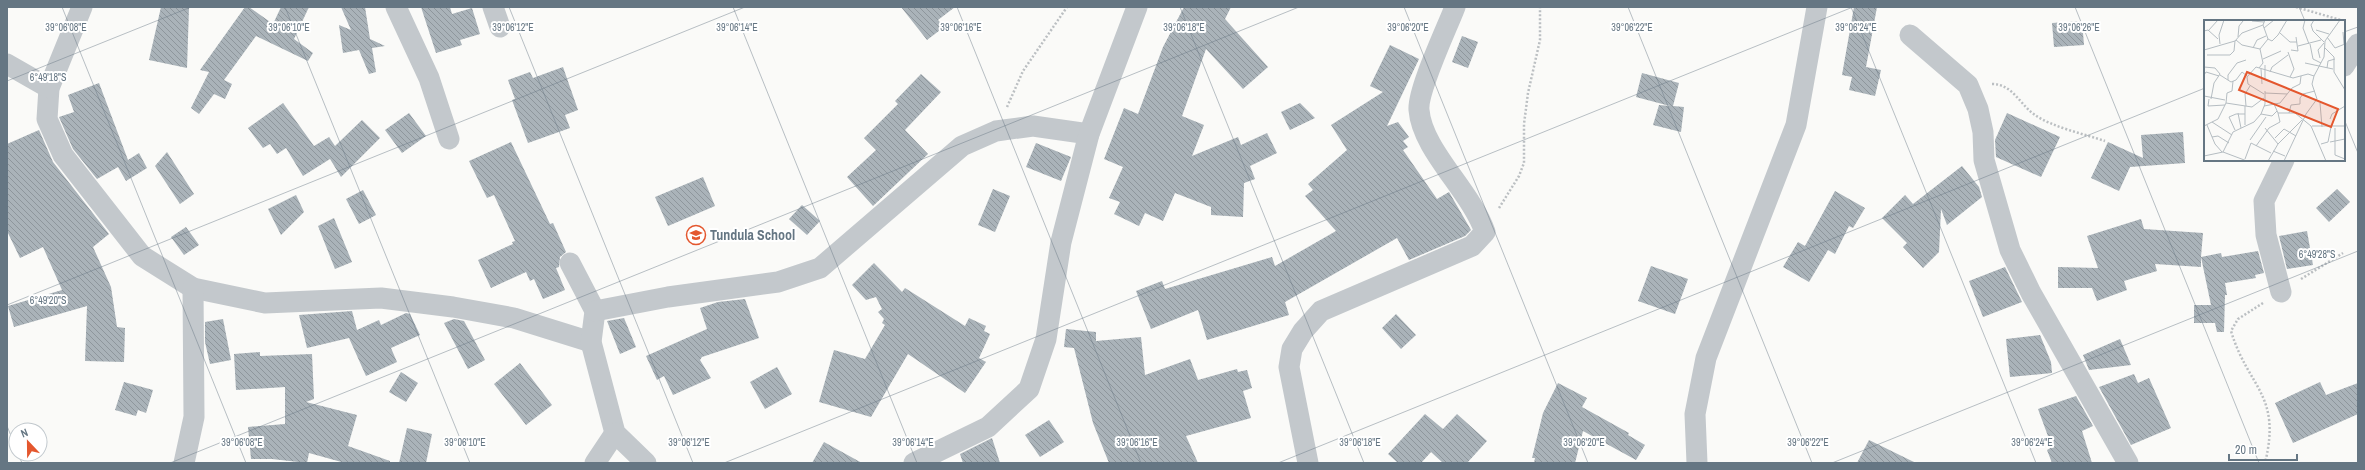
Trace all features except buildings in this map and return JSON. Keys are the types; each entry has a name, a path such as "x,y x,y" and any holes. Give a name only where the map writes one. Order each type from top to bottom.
{"street":[{"path":"82,7 49,88 47,119 63,154 142,256 193,288 265,303 381,298 453,307 514,318 591,342"},
{"path":"396,7 429,78 448,139"},
{"path":"493,7 500,27"},
{"path":"914,463 988,427 1029,389 1046,339 1061,242 1089,134 1136,7"},
{"path":"1308,463 1289,367 1292,349 1303,330 1321,311 1472,246 1484,232 1470,202 1424,133 1418,109 1424,84 1455,7"},
{"path":"1697,463 1695,414 1706,358 1796,125 1817,7"},
{"path":"1910,34 1968,85 1978,108 1983,132 1984,160 2010,250 2031,293 2128,463"},
{"path":"2345,64 2358,44"},
{"path":"7,64 49,88"},
{"path":"595,311 668,297 778,282 820,268 962,146 996,131 1033,126 1089,134"},
{"path":"2281,292 2266,235 2264,201 2284,161"},
{"path":"570,263 595,311 591,342 615,433 646,463"},
{"path":"184,463 194,417 193,288"},
{"path":"595,463 615,433"}],"path":[{"path":"996,131 1023,71 1067,7"},
{"path":"1484,232 1519,176 1524,163 1524,124 1528,93 1540,40 1540,7"},
{"path":"2297,7 2341,20"},
{"path":"1968,85 1998,84 2017,96 2036,116 2105,141"},
{"path":"2265,463 2271,440 2270,422 2264,397 2235,346 2230,331 2238,319 2343,253"}],"place":[{"name":"Tundula School","path":"696,235"}]}
